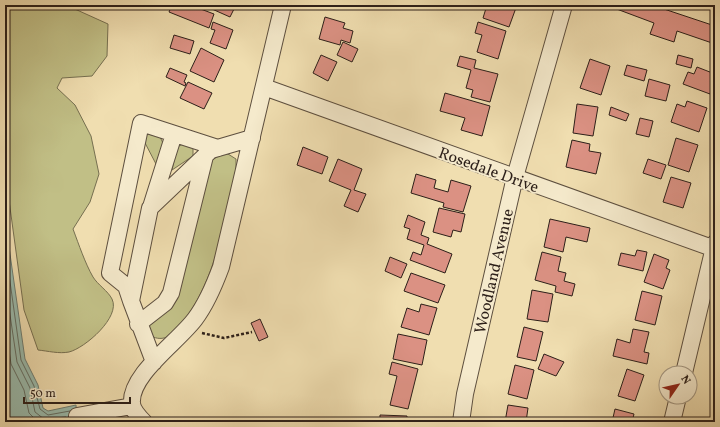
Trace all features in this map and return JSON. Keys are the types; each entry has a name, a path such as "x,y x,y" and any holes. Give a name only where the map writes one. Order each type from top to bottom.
{"street":[{"path":"144,422 137,415 132,406 136,386 154,362 186,329 206,301 221,267 283,5"},
{"name":"Woodland Avenue","path":"461,422 465,394 515,177 564,5"},
{"name":"Rosedale Drive","path":"264,87 486,168 515,177 536,186 714,247"},
{"path":"154,362 138,324 126,286 110,273 141,123 174,134 211,152"},
{"path":"131,301 150,208 174,134"},
{"path":"150,208 211,152 252,138"},
{"path":"138,324 164,303 171,293 211,152"},
{"path":"686,365 714,247"},
{"path":"672,422 676,405"},
{"path":"76,416 132,406"}],"path":[{"path":"186,329 224,338 252,332"}],"shaded area":[{"path":"5,5 66,5 108,24 107,56 92,76 62,78 57,88 75,105 91,136 99,174 90,202 73,229 90,272 95,280 110,296 113,306 107,323 100,331 84,345 65,353 38,350 24,310 5,171"},
{"path":"148,134 160,137 163,143 156,164 144,141"},
{"path":"183,144 193,148 193,156 172,170 177,147"},
{"path":"222,154 228,154 236,159 236,174 211,270 194,305 180,326 170,336 162,338 153,337 148,328 151,323 154,319 171,307 177,299 210,164 212,160"}],"water":[{"path":"5,229 8,240 25,359 38,385 43,408 48,411 76,405 77,422 5,422"}],"building":[{"path":"172,5 190,5 214,14 209,28 169,12"},
{"path":"203,5 236,5 230,17"},
{"path":"487,5 517,5 509,27 483,18"},
{"path":"606,5 652,5 712,25 715,15 715,44 677,31 674,42 650,34 654,23"},
{"path":"325,17 345,23 343,28 353,31 350,43 341,40 340,45 319,39"},
{"path":"213,22 233,30 226,49 210,43 215,30 211,29"},
{"path":"478,22 506,31 498,59 477,52 482,35 475,33"},
{"path":"174,35 194,41 190,54 170,48"},
{"path":"343,42 358,49 352,62 337,55"},
{"path":"201,48 224,60 214,82 190,71"},
{"path":"321,55 337,62 328,81 313,73"},
{"path":"678,55 693,59 691,68 676,64"},
{"path":"460,56 476,60 474,68 498,74 490,102 471,97 473,90 466,88 471,70 457,66"},
{"path":"590,59 610,66 601,95 580,88"},
{"path":"627,65 647,70 644,81 624,75"},
{"path":"697,67 715,74 715,80 710,94 683,84 688,72 694,74"},
{"path":"170,68 187,75 184,82 186,83 185,86 166,77"},
{"path":"649,79 670,85 666,101 645,96"},
{"path":"188,82 212,93 204,109 180,98"},
{"path":"445,93 490,106 482,136 461,130 465,118 440,111"},
{"path":"687,101 707,108 699,132 671,122 677,104 685,107"},
{"path":"577,104 598,107 593,136 573,133"},
{"path":"611,107 629,114 626,121 609,115"},
{"path":"640,118 653,121 649,137 636,134"},
{"path":"676,138 698,145 689,172 668,165"},
{"path":"572,140 590,144 589,151 601,153 596,174 566,167"},
{"path":"303,147 328,157 322,174 297,165"},
{"path":"338,159 362,169 354,190 366,194 358,212 344,206 351,190 329,181"},
{"path":"648,159 666,165 661,179 643,173"},
{"path":"416,174 436,180 434,188 448,192 451,180 471,186 463,212 443,207 444,203 411,193"},
{"path":"671,177 691,183 683,208 663,202"},
{"path":"439,208 465,214 461,232 453,230 451,237 433,232"},
{"path":"408,215 425,222 421,235 429,238 427,244 452,254 445,273 410,260 413,252 421,255 424,245 407,239 410,229 404,227"},
{"path":"550,219 590,228 587,242 566,237 563,252 544,247"},
{"path":"637,250 647,252 643,271 618,265 621,253 635,256"},
{"path":"542,252 561,257 558,271 566,273 564,281 575,284 572,296 555,292 556,286 535,280"},
{"path":"654,254 669,260 666,268 670,270 663,289 644,282"},
{"path":"390,257 407,264 401,278 385,271"},
{"path":"411,273 445,285 438,303 404,291"},
{"path":"532,290 553,294 548,322 527,319"},
{"path":"642,291 662,296 655,325 635,320"},
{"path":"421,304 437,308 429,335 401,327 407,308 419,312"},
{"path":"260,319 268,337 259,341 251,323"},
{"path":"524,327 543,332 536,361 517,357"},
{"path":"633,329 649,332 644,352 649,353 647,364 613,356 617,339 630,343"},
{"path":"398,334 427,340 422,365 393,359"},
{"path":"544,354 564,362 556,376 538,369"},
{"path":"392,362 418,369 408,409 390,405 397,376 389,374"},
{"path":"515,365 534,370 527,399 508,394"},
{"path":"627,369 644,375 635,401 618,396"},
{"path":"508,405 528,408 526,422 505,422"},
{"path":"615,409 634,414 632,422 612,422"},
{"path":"380,415 407,416 407,422 380,422"}]}
